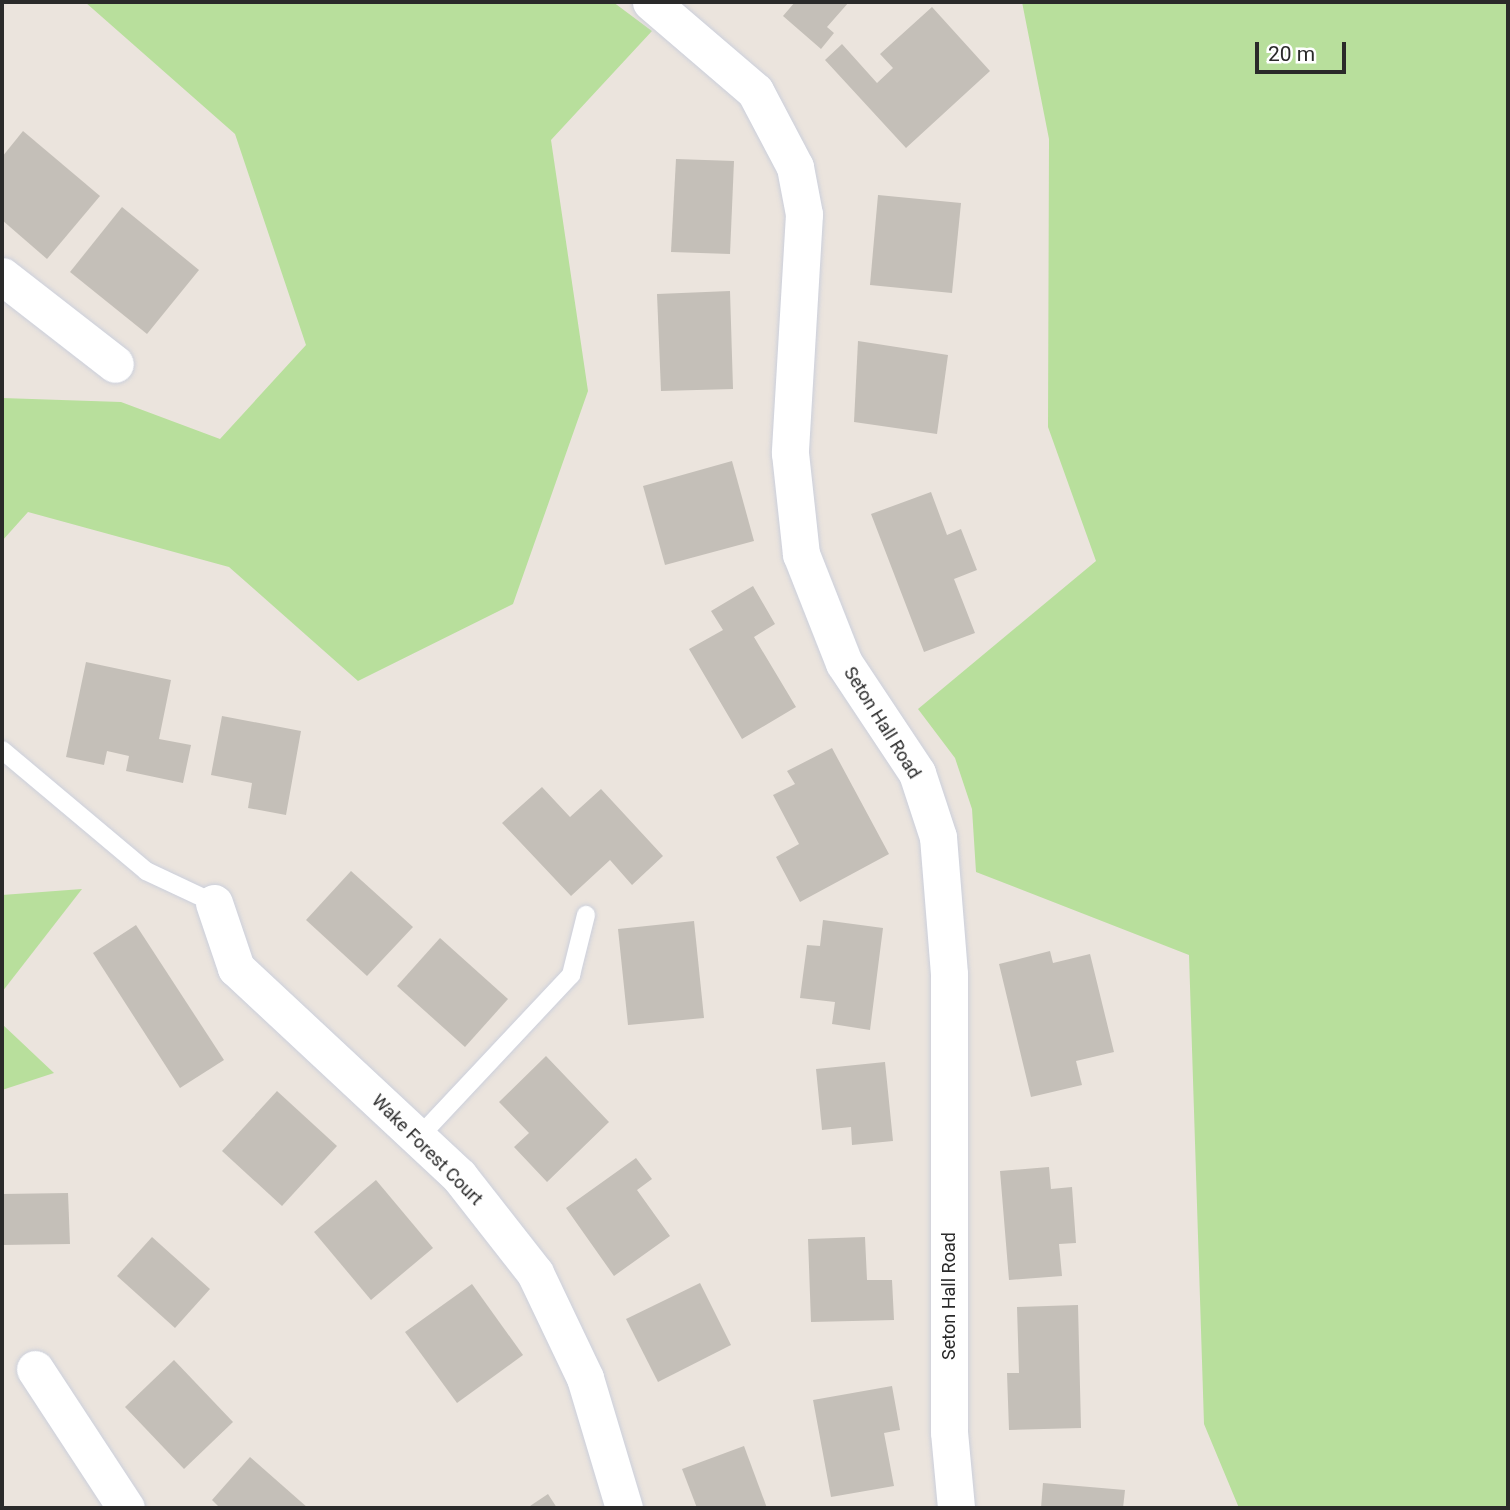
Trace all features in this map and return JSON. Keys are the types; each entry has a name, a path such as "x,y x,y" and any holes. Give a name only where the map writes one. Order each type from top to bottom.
{"street":[{"name":"Seton Hall Road","path":"651,2 755,92 795,167 804,214 790,453 801,554 844,663 917,772 938,837 949,974 948,1432 956,1508"},
{"path":"2,276 115,365"},
{"name":"Wake Forest Court","path":"214,903 236,968 418,1138 504,1229 563,1323 624,1508"},
{"path":"35,1369 126,1508"}],"lane":[{"path":"2,750 146,871 214,903"},
{"path":"418,1138 571,975 586,915"}],"green space":[{"path":"85,2 613,2 652,31 551,140 588,391 513,604 358,681 229,567 28,512 2,541 2,398 121,402 220,439 306,345 235,134"},
{"path":"1022,2 1508,2 1508,1508 1239,1508 1204,1424 1189,955 976,872 972,809 955,758 918,709 1096,561 1048,427 1049,139"},
{"path":"82,889 2,992 2,895"},
{"path":"2,1024 54,1073 2,1090"}],"building":[{"path":"795,2 849,2 827,27 834,33 821,49 783,16"},
{"path":"932,7 990,71 906,148 825,60 842,44 877,83 893,68 880,54"},
{"path":"23,131 100,196 47,259 2,220 2,157"},
{"path":"676,159 734,161 730,254 671,252"},
{"path":"878,195 961,203 952,293 870,285"},
{"path":"122,207 199,270 147,334 70,272"},
{"path":"730,291 733,389 661,391 657,294"},
{"path":"858,341 948,355 937,434 854,422"},
{"path":"732,461 754,541 665,565 643,486"},
{"path":"931,492 947,535 961,529 977,570 954,579 975,633 924,652 871,514"},
{"path":"753,586 775,624 754,637 796,707 742,739 689,649 723,630 711,611"},
{"path":"86,662 171,680 159,739 191,745 183,783 126,771 129,756 107,751 104,765 66,757"},
{"path":"222,716 301,731 286,815 248,808 252,783 211,775"},
{"path":"832,748 889,854 800,902 776,857 799,844 773,795 795,784 787,771"},
{"path":"542,787 570,817 601,789 663,856 632,885 610,860 571,896 502,823"},
{"path":"351,871 413,927 367,976 306,920"},
{"path":"823,920 883,928 870,1030 832,1024 835,1002 800,998 807,945 820,946"},
{"path":"694,921 704,1018 628,1025 618,929"},
{"path":"136,925 224,1060 180,1088 93,953"},
{"path":"440,938 508,999 465,1047 397,986"},
{"path":"1050,951 1053,963 1090,954 1114,1052 1076,1061 1082,1085 1031,1097 999,964"},
{"path":"546,1056 609,1122 547,1182 514,1147 529,1133 499,1102"},
{"path":"885,1062 893,1141 852,1145 851,1127 822,1130 816,1069"},
{"path":"277,1091 337,1146 282,1206 222,1151"},
{"path":"636,1158 652,1179 637,1190 670,1236 614,1276 566,1208"},
{"path":"1049,1167 1051,1189 1072,1187 1076,1243 1059,1244 1062,1276 1009,1280 1000,1171"},
{"path":"376,1180 433,1248 371,1300 314,1232"},
{"path":"68,1193 70,1244 2,1245 2,1194"},
{"path":"152,1237 210,1289 175,1328 117,1276"},
{"path":"865,1237 867,1280 892,1280 894,1320 811,1322 808,1239"},
{"path":"700,1283 731,1345 658,1382 626,1319"},
{"path":"472,1284 523,1355 457,1403 405,1332"},
{"path":"1078,1305 1081,1428 1009,1430 1007,1373 1019,1373 1017,1307"},
{"path":"174,1360 233,1422 184,1469 125,1407"},
{"path":"892,1386 900,1430 884,1433 894,1486 831,1497 813,1400"},
{"path":"744,1446 767,1508 697,1508 682,1469"},
{"path":"250,1457 308,1508 220,1508 212,1500"},
{"path":"1043,1483 1125,1490 1123,1508 1041,1508"},
{"path":"548,1494 557,1508 527,1508"}]}
